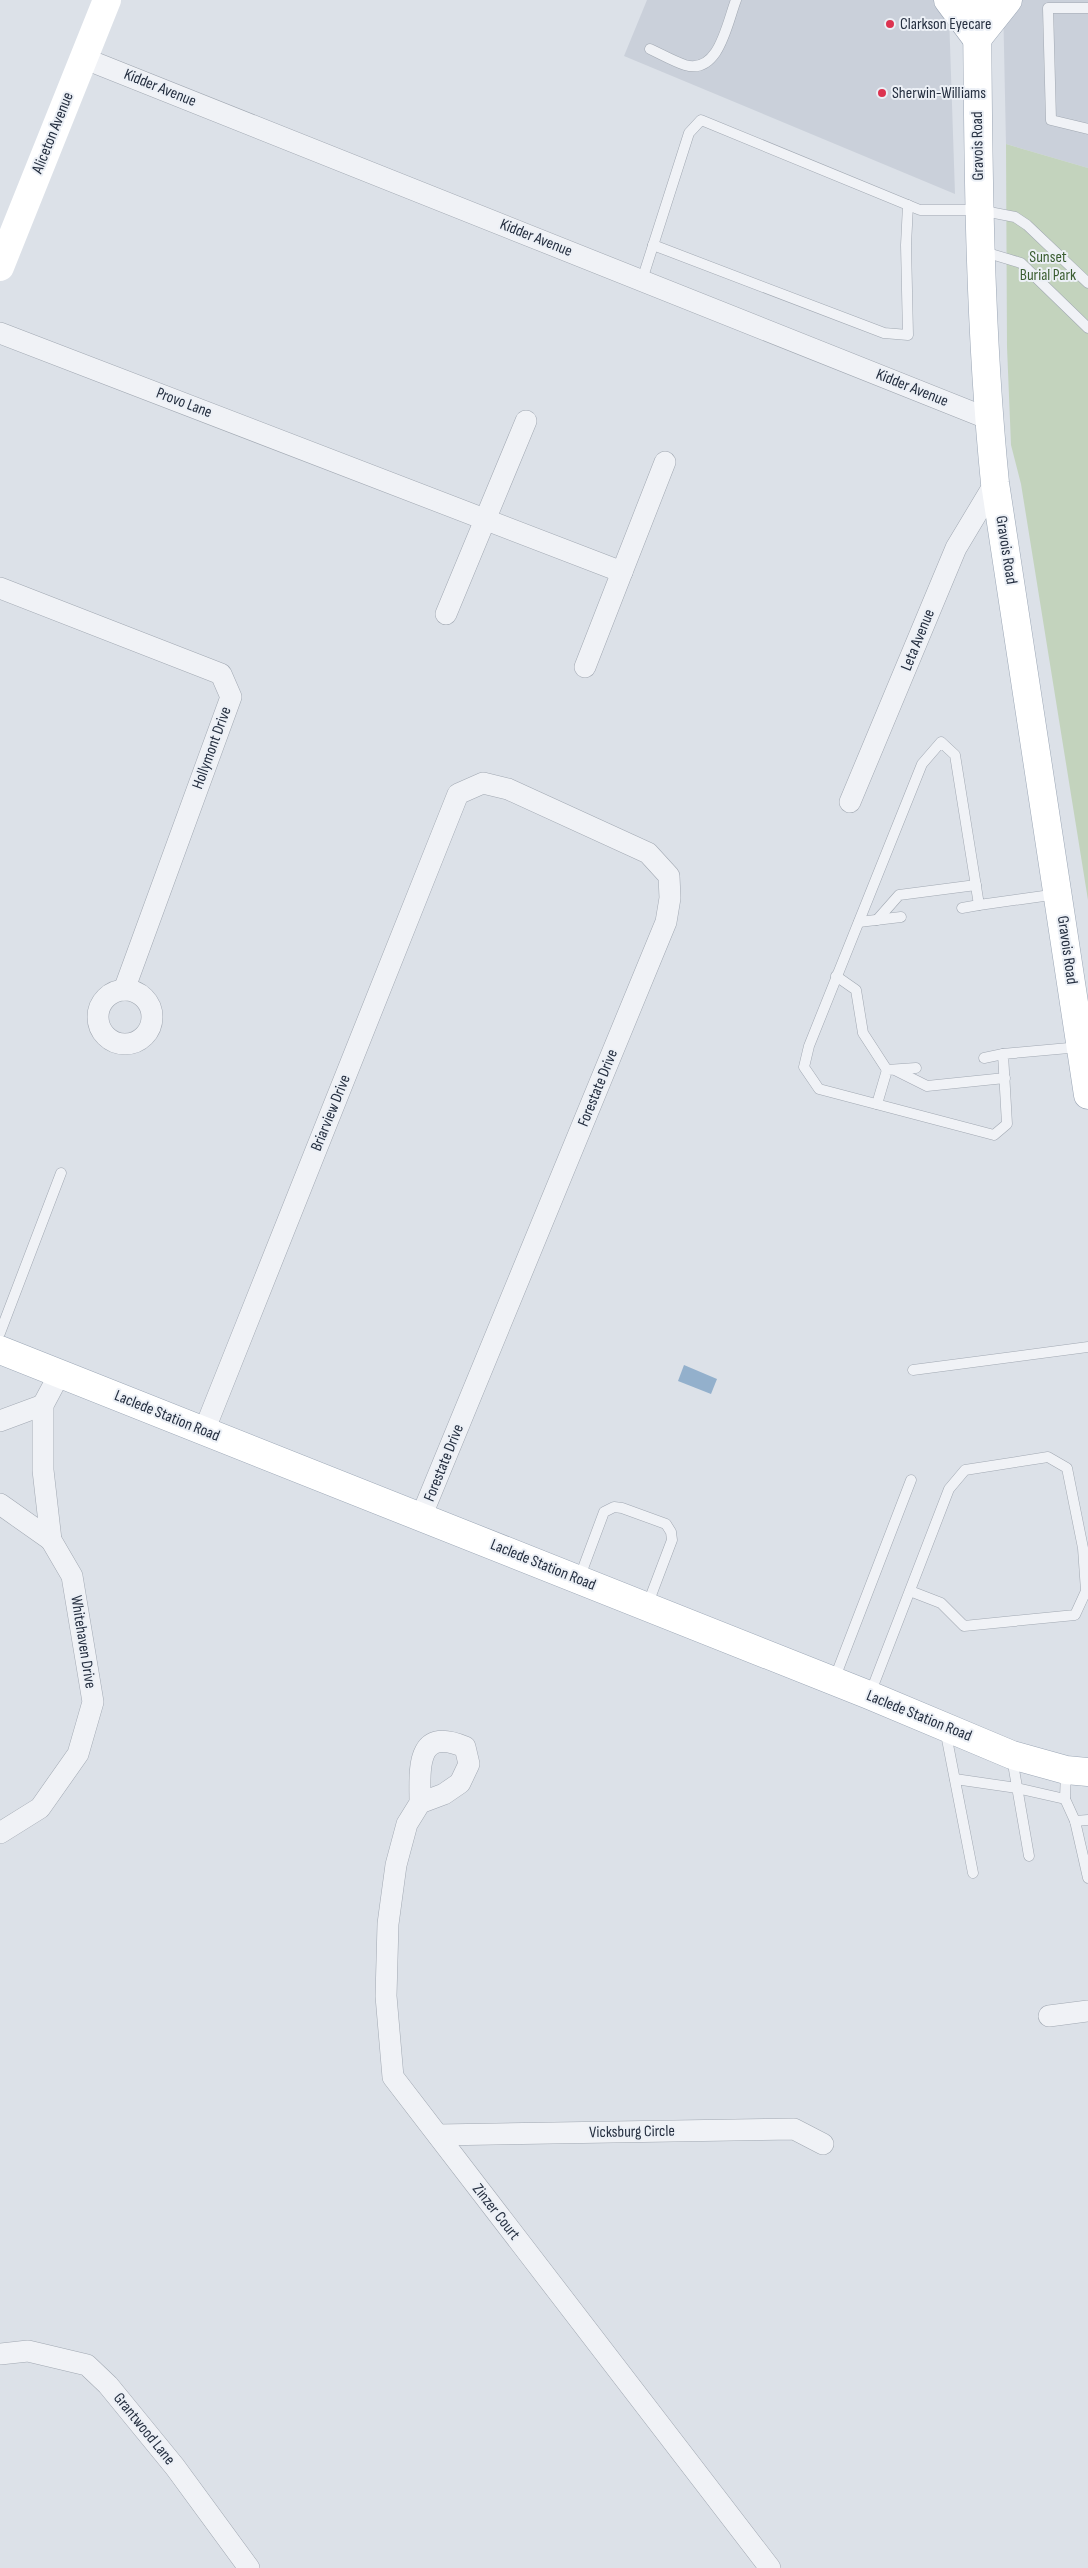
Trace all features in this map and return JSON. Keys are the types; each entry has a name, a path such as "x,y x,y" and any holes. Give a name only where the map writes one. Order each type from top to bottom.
{"main road":[{"name":"Aliceton Avenue","path":"0,266 107,0"},
{"path":"948,0 977,39 1008,0"},
{"name":"Gravois Road","path":"977,0 980,250 989,419 996,483 1088,1095"},
{"name":"Laclede Station Road","path":"0,1350 834,1681 1012,1754 1077,1771"}],"street":[{"name":"Kidder Avenue","path":"83,58 989,419"},
{"name":"Provo Lane","path":"0,333 622,572"},
{"path":"446,614 526,421"},
{"path":"585,667 665,462"},
{"name":"Leta Avenue","path":"850,802 956,548 996,483"},
{"name":"Hollymont Drive","path":"0,588 221,674 231,697 124,990"},
{"name":"Forestate Drive","path":"421,1518 666,922 670,898 669,876 648,853 508,789 483,783 458,794"},
{"name":"Briarview Drive","path":"204,1431 458,794"},
{"name":"Whitehaven Drive","path":"0,1834 40,1808 78,1754 93,1702 72,1576 51,1540 43,1470 43,1405 60,1373"},
{"path":"0,1421 43,1405"},
{"name":"Whitehaven Drive","path":"0,1504 51,1540"},
{"name":"Zinzer Court","path":"420,1803 408,1824 396,1865 388,1924 386,1996 394,2076 770,2568"},
{"path":"1049,2016 1088,2011"},
{"name":"Vicksburg Circle","path":"438,2135 794,2129 823,2144"},
{"name":"Grantwood Lane","path":"0,2354 28,2351 87,2365 108,2385 174,2467 249,2568"}],"lane":[{"path":"650,49 686,65 701,66 710,62 736,0"},
{"path":"1088,8 1048,8 1051,120 1088,129"},
{"path":"642,280 689,133 701,120 920,210 979,210 1015,217 1027,225 1088,283"},
{"path":"653,244 884,332 908,335 906,245 908,205"},
{"path":"980,250 1021,263 1088,328"},
{"path":"979,905 955,755 941,742 922,764 808,1046 804,1067 819,1089 994,1136 1008,1124 1003,1054"},
{"path":"877,920 899,895 976,885"},
{"path":"962,908 1058,894"},
{"path":"858,922 902,918"},
{"path":"836,976 856,990 863,1033 891,1070 927,1086 1005,1078"},
{"path":"984,1058 1003,1054 1081,1047"},
{"path":"891,1070 916,1068"},
{"path":"876,1104 891,1070"},
{"path":"0,1333 61,1174"},
{"path":"913,1370 1088,1346"},
{"path":"869,1695 949,1489 964,1470 1048,1458 1067,1468 1086,1547 1086,1590 1075,1615 964,1626 941,1603 910,1591"},
{"path":"834,1681 911,1480"},
{"path":"579,1580 604,1512 608,1509 622,1508 666,1524 671,1532 672,1540 647,1607"},
{"path":"944,1726 973,1873"},
{"path":"1012,1754 1029,1856"},
{"path":"1077,1771 1065,1799 1075,1821 1088,1878"},
{"path":"955,1779 1018,1788 1065,1799"},
{"path":"1075,1821 1088,1820"}],"shaded area":[{"path":"647,0 942,0 949,15 955,194 624,56"},
{"path":"1003,0 1088,0 1088,168 1006,144"}],"green space":[{"name":"Sunset Burial Park","path":"1006,144 1088,168 1088,900 1021,484 1011,445 1007,347"}],"water":[{"path":"684,1365 717,1379 711,1394 678,1381"}],"place":[{"name":"Clarkson Eyecare","path":"890,24"},
{"name":"Sherwin-Williams","path":"882,93"}]}
